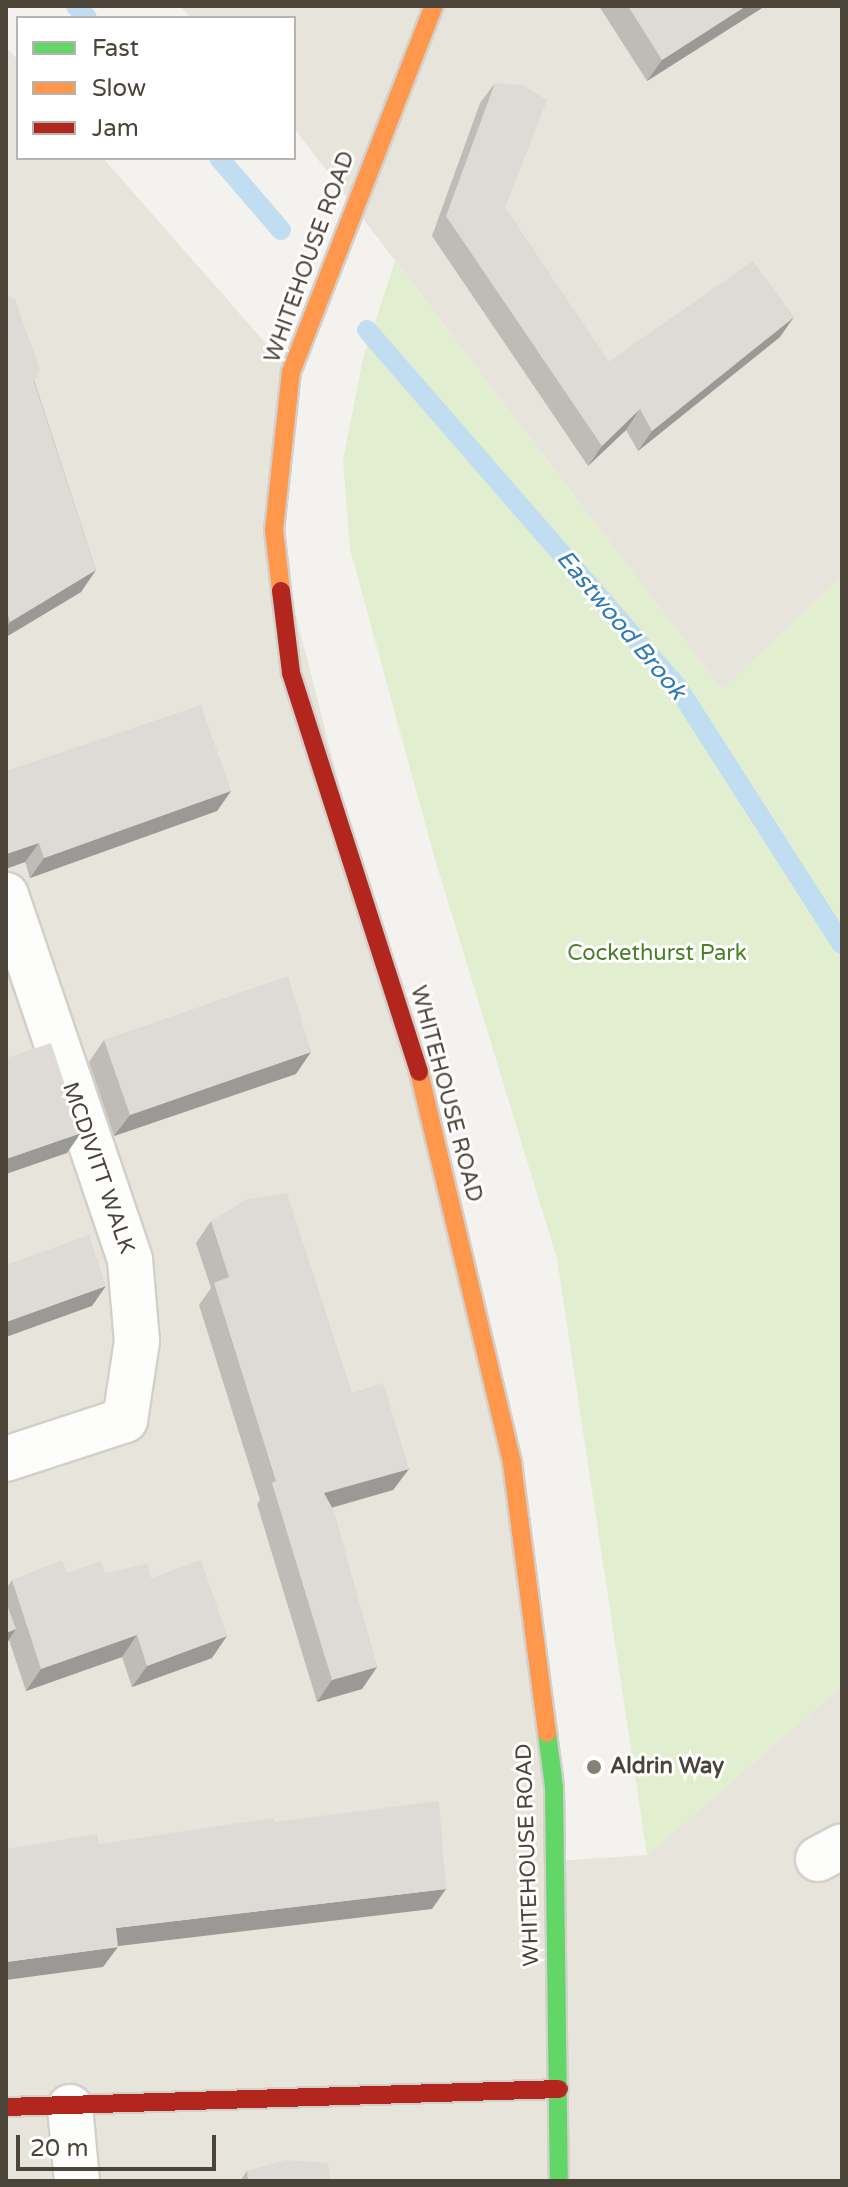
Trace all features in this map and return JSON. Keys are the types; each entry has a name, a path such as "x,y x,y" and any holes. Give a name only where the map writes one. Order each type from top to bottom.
{"street":[{"name":"WHITEHOUSE ROAD","path":"434,6 291,372 274,530 291,673 414,1050 512,1463 554,1787 559,2181"},
{"name":"MCDIVITT WALK","path":"6,895 130,1260 137,1341 125,1420 6,1459"},
{"path":"6,2107 559,2089"},
{"path":"70,2107 77,2181"}],"shaded area":[{"path":"180,6 842,6 842,576 722,690 296,131 296,16 190,16"},
{"path":"6,47 16,58 16,160 105,160 291,372 274,529 512,1463 556,1861 647,1855 842,1686 842,2181 6,2181"}],"green space":[{"name":"Cockethurst Park","path":"395,261 722,690 842,576 842,1686 647,1855 557,1259 434,856 350,549 343,460 363,359"}],"building":[{"path":"628,6 746,6 662,60"},
{"path":"495,83 523,85 547,100 505,208 608,362 753,261 794,317 652,431 640,409 602,446 446,216"},
{"path":"6,294 15,299 40,370 34,382 96,570 10,622 6,609"},
{"path":"201,705 231,791 44,858 39,843 6,854 6,771"},
{"path":"288,976 311,1052 130,1115 104,1040"},
{"path":"51,1043 81,1133 6,1159 6,1058"},
{"path":"287,1193 352,1393 383,1383 409,1469 324,1493 334,1511 377,1667 332,1680 272,1483 276,1481 214,1283 229,1277 211,1221 247,1199"},
{"path":"89,1235 106,1286 6,1322 6,1265"},
{"path":"62,1560 67,1573 101,1561 105,1573 147,1564 151,1578 201,1560 227,1636 147,1666 137,1635 41,1669 12,1580"},
{"path":"6,1602 16,1629 6,1633"},
{"path":"439,1801 446,1889 116,1928 118,1947 6,1962 6,1849 97,1834 99,1844 273,1818 274,1822"},
{"path":"285,2160 328,2163 330,2181 248,2181 247,2171"}],"waterway":[{"name":"Eastwood Brook","path":"76,6 85,16"},
{"name":"Eastwood Brook","path":"221,160 281,230"},
{"name":"Eastwood Brook","path":"367,330 678,688 842,944"}],"traffic: fast":[{"path":"547,1733 554,1787 559,2181"}],"traffic: slow":[{"path":"281,591 274,530 291,372 434,6"},
{"path":"419,1072 512,1463 547,1733"}],"traffic: jam":[{"path":"281,591 291,673 419,1072"},
{"path":"6,2107 559,2089"}],"place":[{"name":"Aldrin Way","path":"594,1767"}]}
